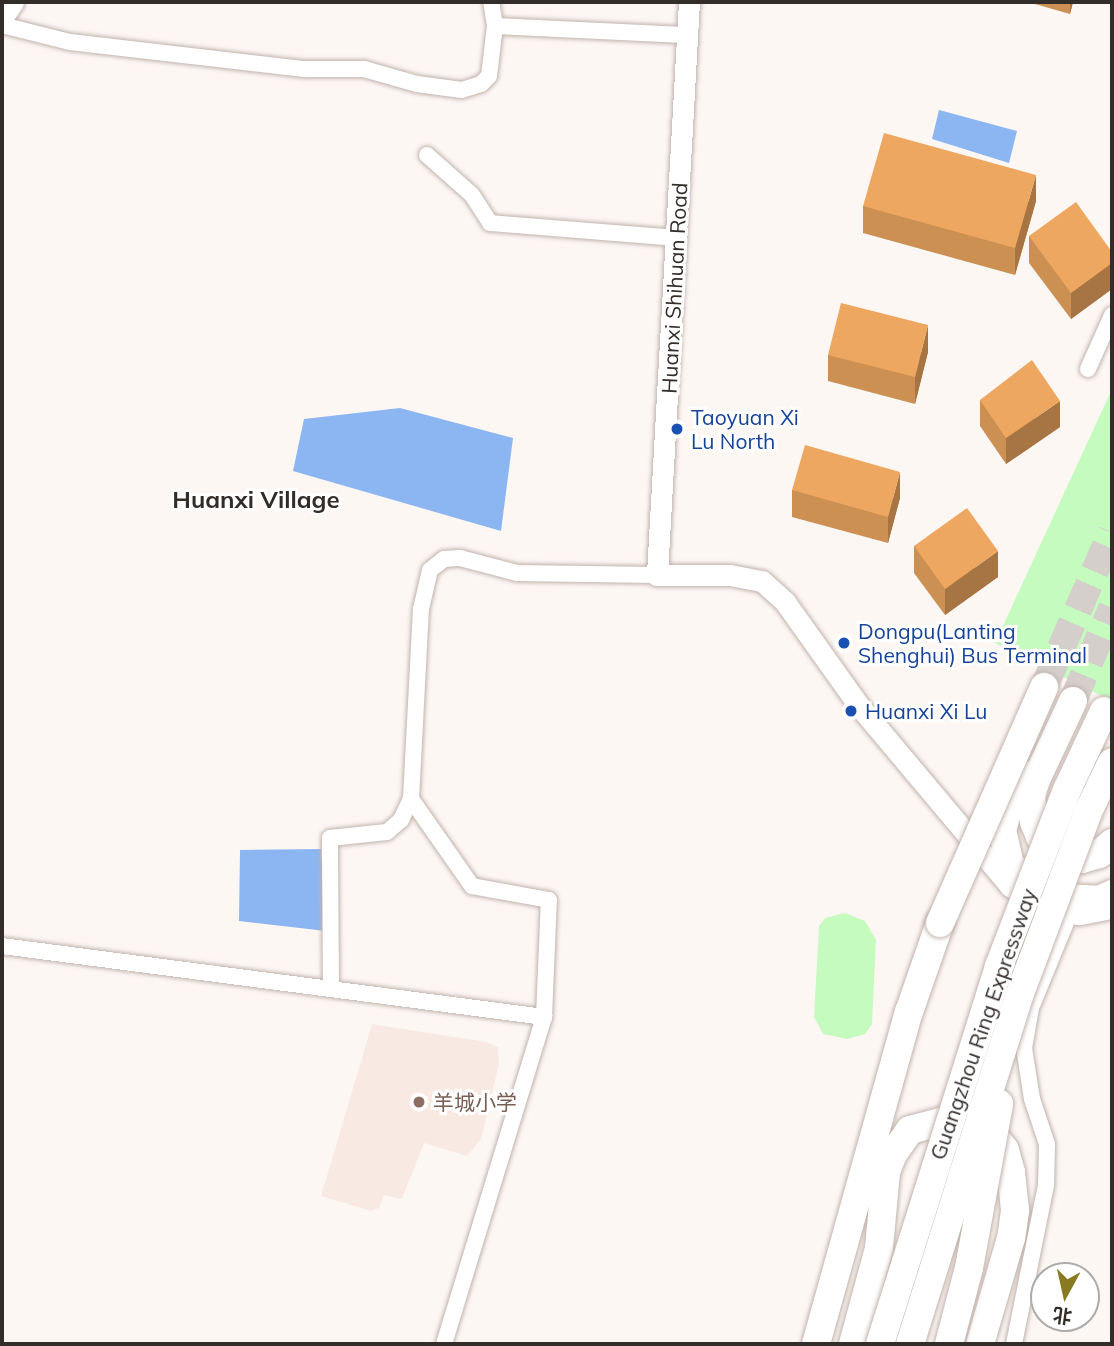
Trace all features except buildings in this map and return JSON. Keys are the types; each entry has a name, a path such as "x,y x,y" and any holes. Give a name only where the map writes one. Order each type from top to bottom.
{"highway":[{"path":"816,1344 846,1245 909,1012 940,923 1044,687"},
{"path":"1073,701 1043,763 1031,796 1040,837 1052,849 1082,859 1099,854 1112,843"},
{"name":"Guangzhou Ring Expressway","path":"880,1344 999,966 1067,790 1104,711"},
{"name":"Guangzhou Ring Expressway","path":"910,1344 1019,996 1088,811 1112,761"},
{"path":"1043,763 1009,808 1002,830 1010,863 1023,878 1064,898 1099,900 1112,894"},
{"path":"953,1337 1019,996"},
{"path":"833,1344 886,1172 901,1139 927,1122 962,1119 996,1139 1011,1172 1015,1211 980,1344"},
{"path":"853,1344 879,1248 886,1172"},
{"path":"833,1344 846,1245"},
{"path":"989,1344 993,1301"}],"street":[{"path":"2,18 13,2"},
{"path":"2,25 69,42 304,69 364,69 417,84 462,90 481,84 489,76 495,26 491,2"},
{"name":"Huanxi Shihuan Road","path":"657,575 678,238 689,2"},
{"path":"495,26 689,35"},
{"path":"427,155 472,195 490,223 678,238"},
{"path":"1088,369 1112,315"},
{"path":"331,989 330,838 387,832 401,820 411,799 421,610 430,570 444,559 460,558 517,573 745,577 774,590 860,707 983,859 1028,899 1070,913 1112,908"},
{"path":"411,799 472,886 549,900 544,1017 444,1344"},
{"path":"1014,1344 1046,1186 1047,1144 1032,1098 1024,1048 1031,1008 1070,913"},
{"path":"2,946 544,1017"}],"shaded area":[{"name":"羊城小学","path":"372,1024 486,1042 498,1047 499,1064 481,1139 467,1156 424,1143 402,1199 384,1195 379,1208 371,1211 321,1196"}],"green space":[{"path":"1112,389 1112,701 995,643"},
{"path":"845,913 865,921 876,940 872,1024 865,1034 847,1039 823,1034 814,1017 819,926 825,918"}],"water":[{"path":"939,110 1017,131 1009,163 932,139"},
{"path":"400,408 513,438 501,531 293,471 304,419"},
{"path":"321,849 326,931 239,921 240,850"}],"tunnel":[{"path":"1044,687 1112,532"},
{"path":"1073,701 1112,608"}],"place":[{"name":"Taoyuan Xi Lu North","path":"677,429"},
{"name":"Dongpu(Lanting Shenghui) Bus Terminal","path":"844,643"},
{"name":"Huanxi Xi Lu","path":"851,711"},
{"name":"羊城小学","path":"419,1102"}],"district":[{"name":"Huanxi Village","path":"256,500"}]}
